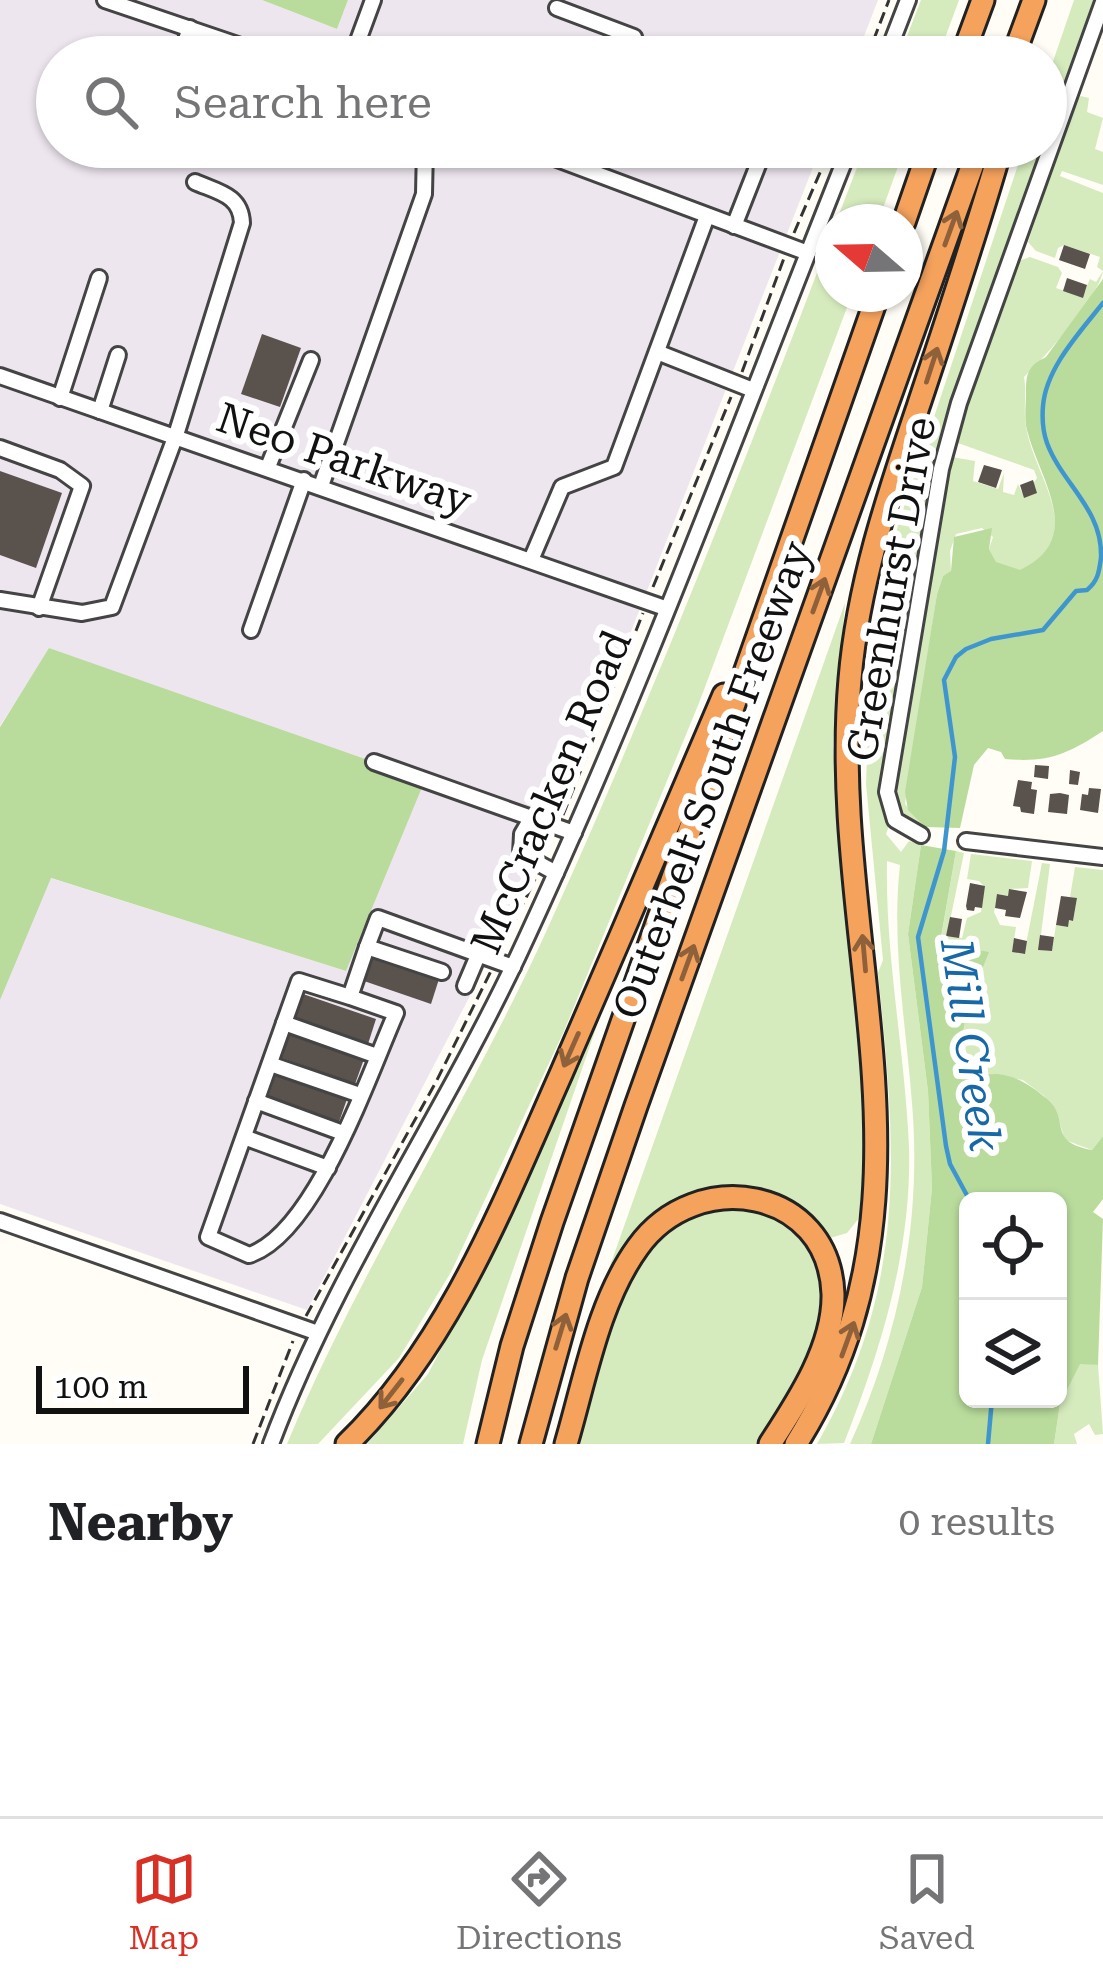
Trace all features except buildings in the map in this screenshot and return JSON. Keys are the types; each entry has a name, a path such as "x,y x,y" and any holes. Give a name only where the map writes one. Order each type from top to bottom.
{"highway":[{"path":"969,36 982,0"},
{"path":"1021,36 1034,0"},
{"path":"1033,36 1044,0"},
{"path":"910,204 923,168"},
{"name":"Outerbelt South Freeway","path":"531,1444 565,1318 622,1149 972,168"},
{"path":"796,1444 836,1372 854,1324 873,1227 876,1106 849,796 850,682 856,624 884,509 994,168"},
{"name":"Outerbelt South Freeway","path":"488,1444 512,1346 552,1222 872,312"},
{"path":"347,1444 392,1395 427,1345 483,1244 639,896 799,518"},
{"path":"566,1444 605,1316 638,1247 679,1208 713,1197 739,1196 778,1208 800,1224 817,1244 832,1283 831,1314 816,1362 770,1444"}],"street":[{"path":"104,0 213,36"},
{"path":"360,36 373,0"},
{"path":"894,36 908,0"},
{"name":"Greenhurst Drive","path":"1067,102 1103,2"},
{"path":"557,8 631,36"},
{"path":"187,36 190,28"},
{"path":"321,486 424,194 425,168"},
{"path":"583,168 808,253"},
{"path":"734,226 757,168"},
{"name":"McCracken Road","path":"271,1444 318,1333 440,1110 574,833 842,168"},
{"name":"Greenhurst Drive","path":"921,836 895,820 887,792 941,469 959,403 1043,168"},
{"path":"0,600 82,614 112,607 176,435 242,223 241,208 234,198 195,182"},
{"path":"531,560 562,487 614,467 707,216"},
{"path":"60,398 99,278"},
{"path":"657,352 753,390"},
{"path":"100,411 118,356"},
{"path":"268,467 311,361"},
{"name":"Neo Parkway","path":"0,376 665,608"},
{"path":"0,448 60,470 82,486 39,608"},
{"path":"251,630 304,480"},
{"path":"374,762 574,833"},
{"path":"532,817 522,834 521,854 556,873"},
{"path":"965,841 1103,857"},
{"path":"350,997 378,918 513,967"},
{"path":"367,947 442,972"},
{"path":"465,986 479,953"},
{"path":"299,981 397,1013 328,1168 306,1205 262,1251 250,1255 208,1238 284,1023 299,981"},
{"path":"284,1023 377,1056"},
{"path":"269,1064 360,1095"},
{"path":"256,1101 343,1133"},
{"path":"244,1137 328,1168"},
{"path":"0,1221 318,1333"}],"path":[{"path":"875,36 889,0"},
{"path":"805,206 822,168"},
{"path":"655,582 770,292"},
{"path":"253,1444 292,1343"}],"shaded area":[{"path":"0,0 262,0 337,29 348,0 878,0 864,36 36,36 36,168 813,168 592,731 502,934 307,1310 0,1204 0,998 50,878 346,971 50,648 0,726"}],"green space":[{"path":"262,0 348,0 337,29"},
{"path":"921,0 959,0 946,36 907,36"},
{"path":"1074,0 1096,0 1067,82 1067,36 1062,36"},
{"path":"1081,96 1089,98 1087,112 1103,118 1095,149 1103,152 1103,185 1062,171 1060,176 1103,193 1103,271 1097,267 1100,257 1064,245 1055,258 1036,251 1028,242 1053,168 1067,168 1067,125"},
{"path":"857,168 897,168 884,204 843,204"},
{"path":"1017,168 1036,168 939,441 880,788 889,826 886,834 901,852 909,841 921,845 908,934 928,1091 932,1188 922,1287 871,1444 850,1444 894,1320 913,1191 912,1103 898,954 900,865 887,861 909,1147 905,1223 882,1335 844,1443 817,1444 847,1385 868,1328 889,1214 889,1098 878,973 883,960 866,784 872,633 898,525"},
{"path":"1030,257 1058,267 1062,273 1056,288 1082,297 1090,279 1096,282 1103,271 1082,311 1024,377 1026,426 1052,504 1052,540 1041,557 1020,571 996,563 989,549 993,537 982,528 956,534 950,551 951,572 943,576 937,594 905,804 925,827 915,826 899,813 897,787 952,457 975,461 973,481 998,489 1004,473 1003,492 1014,495 1018,484 1024,497 1037,478 1034,470 955,442 1019,261"},
{"path":"815,278 815,312 845,312 699,703 564,1031 451,1272 399,1358 318,1444 287,1444 348,1312 550,923"},
{"path":"1103,279 1103,731 1068,751 1034,760 1005,759 1001,752 988,748 974,765 960,828 925,827 908,810 905,792 937,594 943,576 951,571 954,537 992,528 989,549 996,562 1020,570 1040,557 1051,542 1053,506 1026,425 1028,375"},
{"path":"845,603 833,746 861,1085 864,1182 860,1217 847,1233 830,1238 794,1206 760,1191 722,1187 688,1193 657,1214 594,1311"},
{"path":"49,648 425,780 346,971 51,878 0,1000 0,727"},
{"path":"921,845 956,851 940,943 989,952 966,1016 963,1052 968,1065 979,1073 1011,1077 1036,1090 1054,1107 1064,1136 1078,1146 1092,1150 1103,1136 1103,1199 1093,1212 1103,1219 1098,1365 1080,1364 1067,1390 1067,1192 959,1192 959,1408 1059,1408 1054,1444 871,1444 922,1287 932,1188 928,1091 908,934"},
{"path":"956,851 964,853 947,935 962,938 967,918 981,912 984,886 967,879 971,854 1032,861 1028,888 1010,889 1008,896 998,894 994,912 1000,925 1016,927 1012,952 1024,954 1042,863 1050,864 1039,950 1052,951 1056,925 1067,927 1073,921 1077,899 1070,897 1075,867 1103,870 1103,1136 1092,1150 1065,1140 1056,1111 1023,1080 978,1073 969,1066 963,1035 968,999 982,970 940,944"},
{"path":"603,1008 482,1360 463,1444 367,1444 428,1374 522,1193"},
{"path":"739,1207 770,1217 795,1235 818,1277 820,1302 817,1327 798,1377 756,1444 578,1444 618,1311 652,1250 674,1227 702,1212"},
{"path":"1080,1363 1098,1365 1103,1434 1095,1435 1089,1424 1074,1434 1077,1444 1054,1444 1059,1408 1067,1408 1067,1390"}],"waterway":[{"name":"Mill Creek","path":"965,1192 946,1146 918,937 944,851 955,757 944,680 966,649 991,639 1043,630 1076,591 1087,590 1097,576 1101,558 1096,525 1054,458 1043,411 1057,364 1103,303"},
{"name":"Mill Creek","path":"988,1444 991,1408"}]}
